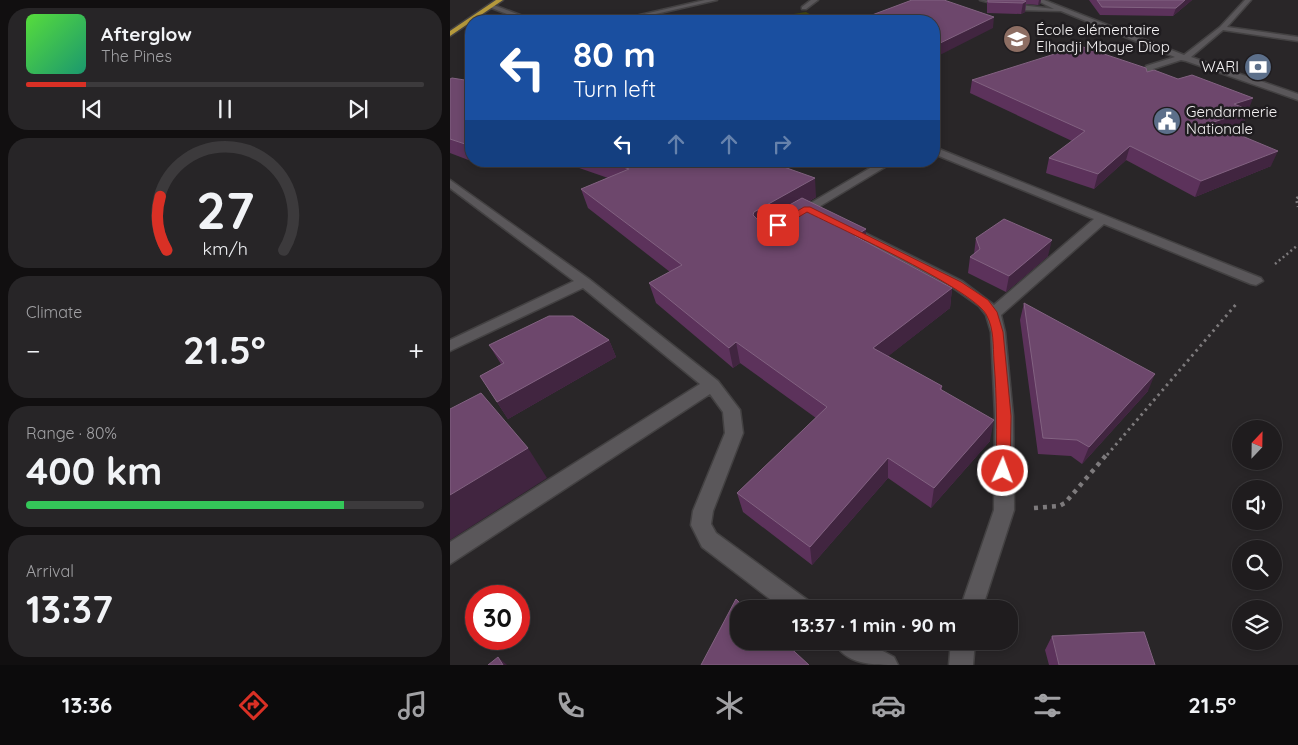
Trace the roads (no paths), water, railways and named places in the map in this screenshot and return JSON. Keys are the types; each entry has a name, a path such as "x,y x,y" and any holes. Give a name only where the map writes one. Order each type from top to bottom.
{"highway":[{"path":"478,15 500,0"},
{"path":"450,34 465,24"}],"street":[{"path":"645,15 714,0"},
{"path":"804,8 815,0"},
{"path":"983,0 1033,10 1064,11"},
{"path":"1039,0 1182,58 1298,97"},
{"path":"1147,81 1149,68 1182,58 1222,28 1248,0"},
{"path":"491,6 515,15"},
{"path":"1222,28 1298,38"},
{"path":"940,152 1256,281"},
{"path":"790,219 880,167"},
{"path":"450,183 584,282 712,384 731,410 734,433 702,511 701,525 709,540 789,600"},
{"path":"807,209 957,284 984,303 993,314 998,332 1004,416 1004,510 975,600"},
{"path":"993,314 1102,219"},
{"path":"450,346 584,282"},
{"path":"450,554 712,384"},
{"path":"856,650 886,665"},
{"path":"962,665 963,650"}],"place":[{"name":"École elémentaire Elhadji Mbaye Diop","path":"1017,39"},
{"name":"WARI","path":"1258,67"},
{"name":"Gendarmerie Nationale","path":"1167,121"}]}
